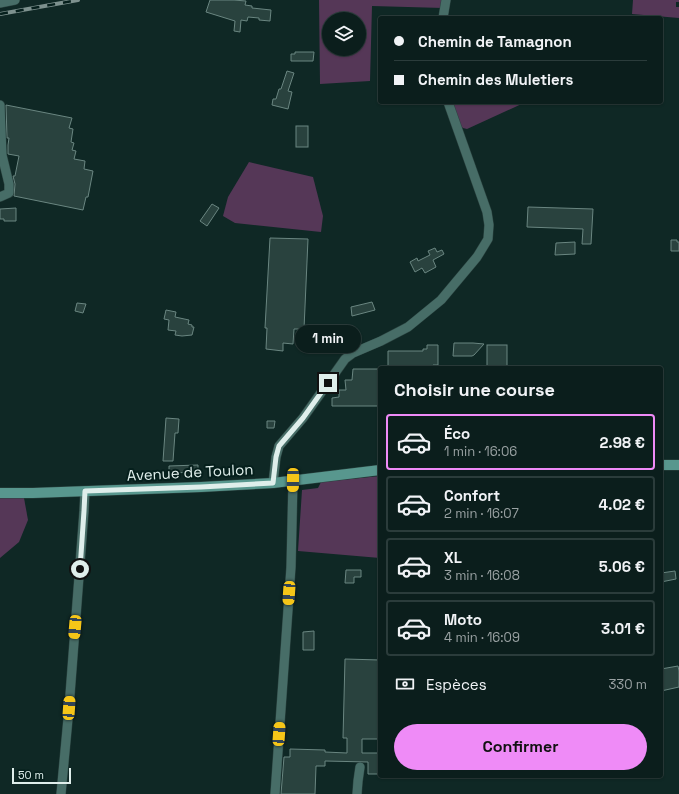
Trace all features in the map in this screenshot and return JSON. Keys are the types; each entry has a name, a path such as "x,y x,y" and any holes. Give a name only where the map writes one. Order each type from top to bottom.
{"main road":[{"path":"663,465 679,465"},
{"name":"Avenue de Toulon","path":"0,493 201,487 273,483 378,470"}],"street":[{"path":"0,3 16,0"},
{"path":"443,16 446,0"},
{"path":"273,483 276,457 279,446 303,418 345,359 353,353 408,327 441,300 477,257 488,240 489,225 486,212 449,104"},
{"path":"0,105 2,155 9,184 9,193 0,197"},
{"path":"275,794 291,567 293,480"},
{"path":"61,794 85,491"},
{"path":"357,794 360,767"}],"shaded area":[{"path":"319,0 444,0 443,8 372,6 370,81 320,84"},
{"path":"633,0 679,0 679,2 676,2 676,7 679,7 679,18 632,14"},
{"path":"453,104 522,104 467,129 459,125"},
{"path":"249,162 313,177 323,216 321,232 235,223 223,216 228,197"},
{"path":"378,476 378,558 298,551 302,490 318,488 321,482"},
{"path":"0,498 24,498 28,520 19,542 0,558"}],"building":[{"path":"210,0 246,1 245,5 252,6 252,8 271,10 270,21 248,17 247,21 241,20 240,32 234,31 235,21 206,12"},
{"path":"295,52 314,52 313,61 291,61 291,54 295,54"},
{"path":"287,71 294,73 288,91 292,92 288,109 272,105 273,99 276,99 279,89 281,89"},
{"path":"6,105 72,118 69,128 73,129 71,142 74,143 72,150 76,151 74,159 85,161 84,169 93,171 88,197 86,197 83,210 14,196 15,184 13,176 15,176 19,156 8,154 9,138 7,138"},
{"path":"296,126 308,126 308,147 296,147"},
{"path":"212,204 219,208 207,226 200,221"},
{"path":"528,207 593,209 591,244 582,244 583,229 527,227"},
{"path":"16,208 16,221 4,221 4,219 0,219 0,209"},
{"path":"270,238 308,239 304,329 294,329 293,344 283,343 283,351 266,349 267,328 265,328"},
{"path":"671,240 677,240 677,242 679,242 679,251 671,251"},
{"path":"575,242 575,254 555,255 556,243"},
{"path":"435,248 437,252 442,250 444,254 433,260 436,267 425,273 422,268 415,272 410,262 417,258 418,261 430,255 428,251"},
{"path":"372,302 375,310 352,316 351,307"},
{"path":"77,303 86,304 83,313 75,311"},
{"path":"166,310 176,312 175,317 189,320 188,324 194,327 192,335 175,335 176,331 168,330 169,320 164,319"},
{"path":"454,343 484,344 472,356 453,356"},
{"path":"427,345 438,345 438,365 388,366 388,351 423,351 423,349 427,349"},
{"path":"487,345 507,345 507,366 487,366"},
{"path":"353,369 378,369 378,406 332,406 332,398 339,397 339,390 346,390 345,380 352,380"},
{"path":"166,418 179,419 178,433 175,433 173,461 163,461"},
{"path":"267,421 275,421 274,428 267,428"},
{"path":"198,465 198,472 169,473 169,466"},
{"path":"346,570 361,570 361,577 354,577 354,583 345,583"},
{"path":"675,571 676,579 663,582 663,573"},
{"path":"314,631 314,650 303,650 303,632"},
{"path":"345,659 378,660 378,739 362,739 362,753 378,753 378,774 368,774 368,762 325,761 325,766 316,766 315,794 281,794 284,757 290,757 290,749 325,750 325,752 347,753 347,738 343,738"},
{"path":"678,666 679,687 663,691 663,669"}],"railway":[{"path":"0,14 78,0"}],"route":[{"path":"80,569 85,491 273,483 276,457 279,446 303,418 328,383"}]}
